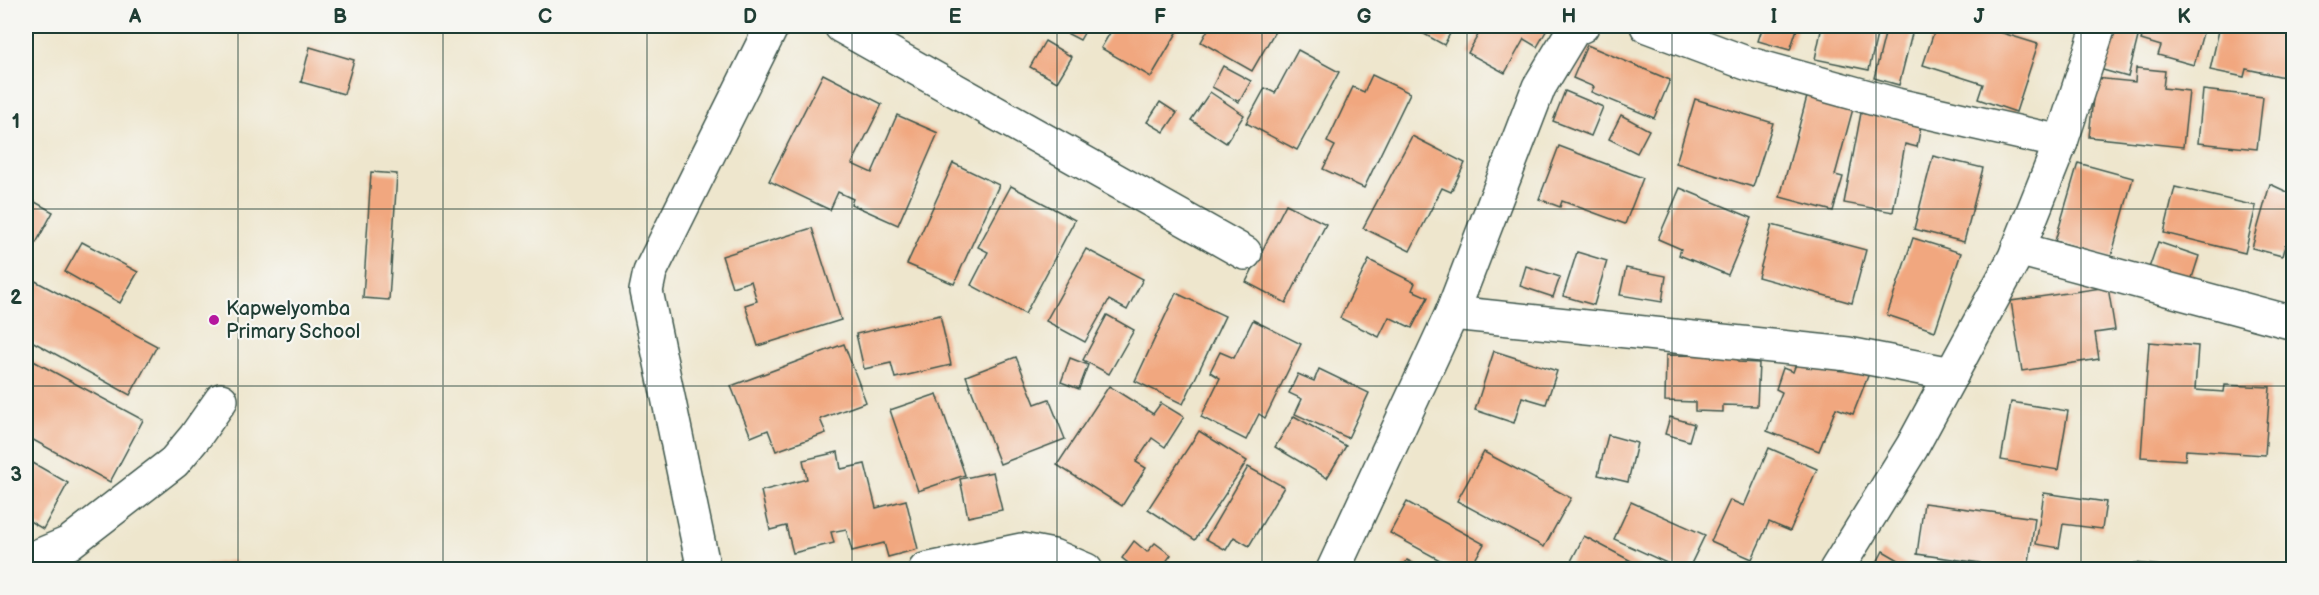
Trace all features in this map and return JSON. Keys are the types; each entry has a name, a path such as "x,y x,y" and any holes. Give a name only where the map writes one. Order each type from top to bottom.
{"street":[{"path":"704,570 646,291 650,272 772,26"},
{"path":"841,26 1245,253"},
{"path":"1334,570 1452,313 1539,87 1574,28 1582,26"},
{"path":"1647,26 1746,63 1897,105 2061,142"},
{"path":"1836,570 1912,447 2018,249 2061,142 2099,26"},
{"path":"2018,249 2294,323"},
{"path":"1452,313 1848,354 1952,374"},
{"path":"26,561 69,543 174,462 221,400"},
{"path":"924,570 1022,550 1053,556 1086,570"}],"building":[{"path":"1053,26 1088,26 1080,40"},
{"path":"1114,26 1181,26 1151,77 1101,48"},
{"path":"1210,26 1278,26 1252,71 1201,42"},
{"path":"1417,26 1454,26 1444,45 1415,29"},
{"path":"1483,26 1549,26 1537,47 1524,39 1505,73 1468,53"},
{"path":"1763,26 1798,26 1790,50 1758,41"},
{"path":"1822,26 1879,26 1869,70 1815,59"},
{"path":"1887,26 1914,26 1899,85 1874,78"},
{"path":"1936,26 1980,26 2038,44 2016,112 1978,99 1983,84 1923,65"},
{"path":"2102,26 2140,29 2128,77 2092,67"},
{"path":"2145,26 2205,26 2194,65 2158,55 2161,46 2141,40"},
{"path":"2220,26 2294,26 2294,79 2246,69 2244,77 2210,70"},
{"path":"1045,41 1072,57 1057,82 1030,67"},
{"path":"1587,45 1670,80 1654,118 1591,92 1594,87 1573,78"},
{"path":"310,47 354,60 344,94 301,82"},
{"path":"1298,50 1339,72 1297,150 1246,123 1265,88 1275,93"},
{"path":"1223,66 1251,81 1239,102 1212,87"},
{"path":"2136,68 2165,71 2163,88 2189,91 2183,147 2089,137 2095,78 2135,82"},
{"path":"823,74 882,104 852,164 872,173 897,115 938,133 898,225 851,204 853,199 838,192 830,210 769,181"},
{"path":"1372,75 1410,93 1364,188 1323,169 1335,146 1327,142 1353,87 1364,92"},
{"path":"26,87 33,91 26,105"},
{"path":"2203,90 2263,97 2257,149 2198,143"},
{"path":"1565,91 1603,107 1591,136 1553,121"},
{"path":"1210,92 1244,115 1226,143 1191,120"},
{"path":"1808,93 1854,105 1835,175 1843,177 1833,211 1780,197"},
{"path":"1695,99 1773,123 1753,187 1676,163"},
{"path":"1160,102 1177,113 1164,132 1147,122"},
{"path":"1861,113 1921,125 1917,147 1905,144 1893,212 1844,203"},
{"path":"1621,115 1649,130 1637,153 1609,139"},
{"path":"1412,136 1465,163 1451,192 1442,188 1410,251 1363,228"},
{"path":"1559,146 1643,178 1625,224 1562,201 1560,207 1539,199"},
{"path":"1933,156 1983,168 1964,242 1914,229"},
{"path":"953,163 999,185 954,284 907,264"},
{"path":"2078,163 2133,178 2111,257 2055,241"},
{"path":"371,172 397,174 389,300 363,298"},
{"path":"2270,184 2294,195 2294,247 2285,245 2282,256 2252,248"},
{"path":"1011,186 1075,220 1025,314 971,285 988,252 978,247"},
{"path":"2175,187 2256,206 2245,253 2164,233"},
{"path":"1680,188 1752,218 1728,275 1679,255 1681,249 1658,239"},
{"path":"26,197 53,212 36,243 26,237"},
{"path":"1286,204 1326,224 1286,303 1246,282"},
{"path":"1772,225 1866,250 1852,303 1758,277"},
{"path":"812,228 841,320 758,346 745,305 757,301 751,281 732,287 722,256"},
{"path":"1913,238 1961,253 1935,331 1887,315"},
{"path":"82,242 138,272 120,303 65,272"},
{"path":"2158,242 2199,256 2191,281 2149,268"},
{"path":"1086,249 1143,279 1127,310 1109,300 1085,342 1046,321"},
{"path":"1577,252 1607,261 1594,305 1563,296"},
{"path":"1369,260 1415,283 1412,290 1428,297 1412,328 1389,317 1379,337 1340,318"},
{"path":"1526,266 1560,277 1553,297 1520,286"},
{"path":"1626,268 1666,276 1662,302 1620,295"},
{"path":"26,276 157,346 130,395 26,338"},
{"path":"2108,287 2115,330 2095,333 2099,359 2022,371 2011,301"},
{"path":"1176,293 1225,316 1183,404 1135,381"},
{"path":"940,315 951,365 895,378 891,363 864,369 856,334"},
{"path":"1107,315 1134,330 1109,374 1083,360"},
{"path":"1253,320 1301,344 1265,418 1259,414 1246,440 1201,417 1220,378 1210,372 1220,352 1234,358"},
{"path":"2149,342 2198,346 2195,390 2224,392 2225,385 2270,387 2265,455 2186,450 2185,460 2141,457"},
{"path":"844,344 866,402 820,419 826,433 776,451 768,430 751,437 731,386"},
{"path":"1494,351 1557,371 1546,404 1522,397 1514,423 1475,410"},
{"path":"1801,351 1868,376 1853,414 1836,408 1819,451 1767,431 1782,392 1776,389 1783,368 1793,372"},
{"path":"1666,355 1738,356 1738,362 1759,363 1757,406 1723,405 1723,412 1695,411 1695,402 1665,401"},
{"path":"26,357 143,420 110,482 26,436"},
{"path":"1016,357 1035,404 1049,399 1065,439 1000,464 966,376"},
{"path":"1070,358 1088,365 1079,389 1061,382"},
{"path":"1319,369 1369,393 1348,438 1295,414 1302,399 1289,393 1298,374 1314,381"},
{"path":"1109,386 1153,414 1161,403 1184,417 1165,447 1152,438 1136,462 1146,468 1122,506 1057,465"},
{"path":"937,394 965,475 918,491 890,410"},
{"path":"2011,402 2068,411 2058,470 2001,460"},
{"path":"1294,416 1346,446 1327,478 1275,447"},
{"path":"1670,417 1694,424 1689,441 1665,434"},
{"path":"1199,431 1247,461 1195,540 1148,509"},
{"path":"1608,435 1637,443 1628,482 1598,475"},
{"path":"1769,448 1817,469 1790,531 1769,522 1752,559 1711,541 1730,500 1744,506"},
{"path":"838,452 841,469 865,464 876,508 906,500 918,549 888,557 884,543 852,551 846,529 831,532 834,543 793,553 786,526 770,530 761,491 807,479 803,460"},
{"path":"1484,452 1571,498 1544,547 1457,501"},
{"path":"26,459 68,483 43,529 26,519"},
{"path":"1248,467 1284,487 1249,546 1234,537 1226,550 1206,539"},
{"path":"993,472 1002,510 968,517 960,479"},
{"path":"2044,493 2106,502 2102,529 2063,524 2059,548 2036,544"},
{"path":"1407,502 1484,544 1469,570 1458,570 1390,533"},
{"path":"1631,502 1705,535 1688,570 1682,570 1614,539"},
{"path":"1924,503 2035,518 2028,570 1979,570 1980,563 1917,554"},
{"path":"1584,536 1648,570 1572,570 1568,567"},
{"path":"1134,541 1147,552 1155,543 1171,555 1160,570 1137,570 1122,558"},
{"path":"1883,551 1916,570 1873,570"},
{"path":"235,560 236,570 205,570 204,565"},
{"path":"1407,560 1426,570 1402,570"},
{"path":"2135,563 2180,568 2180,570 2134,570"}],"place":[{"name":"Kapwelyomba Primary School","path":"214,320"}]}
